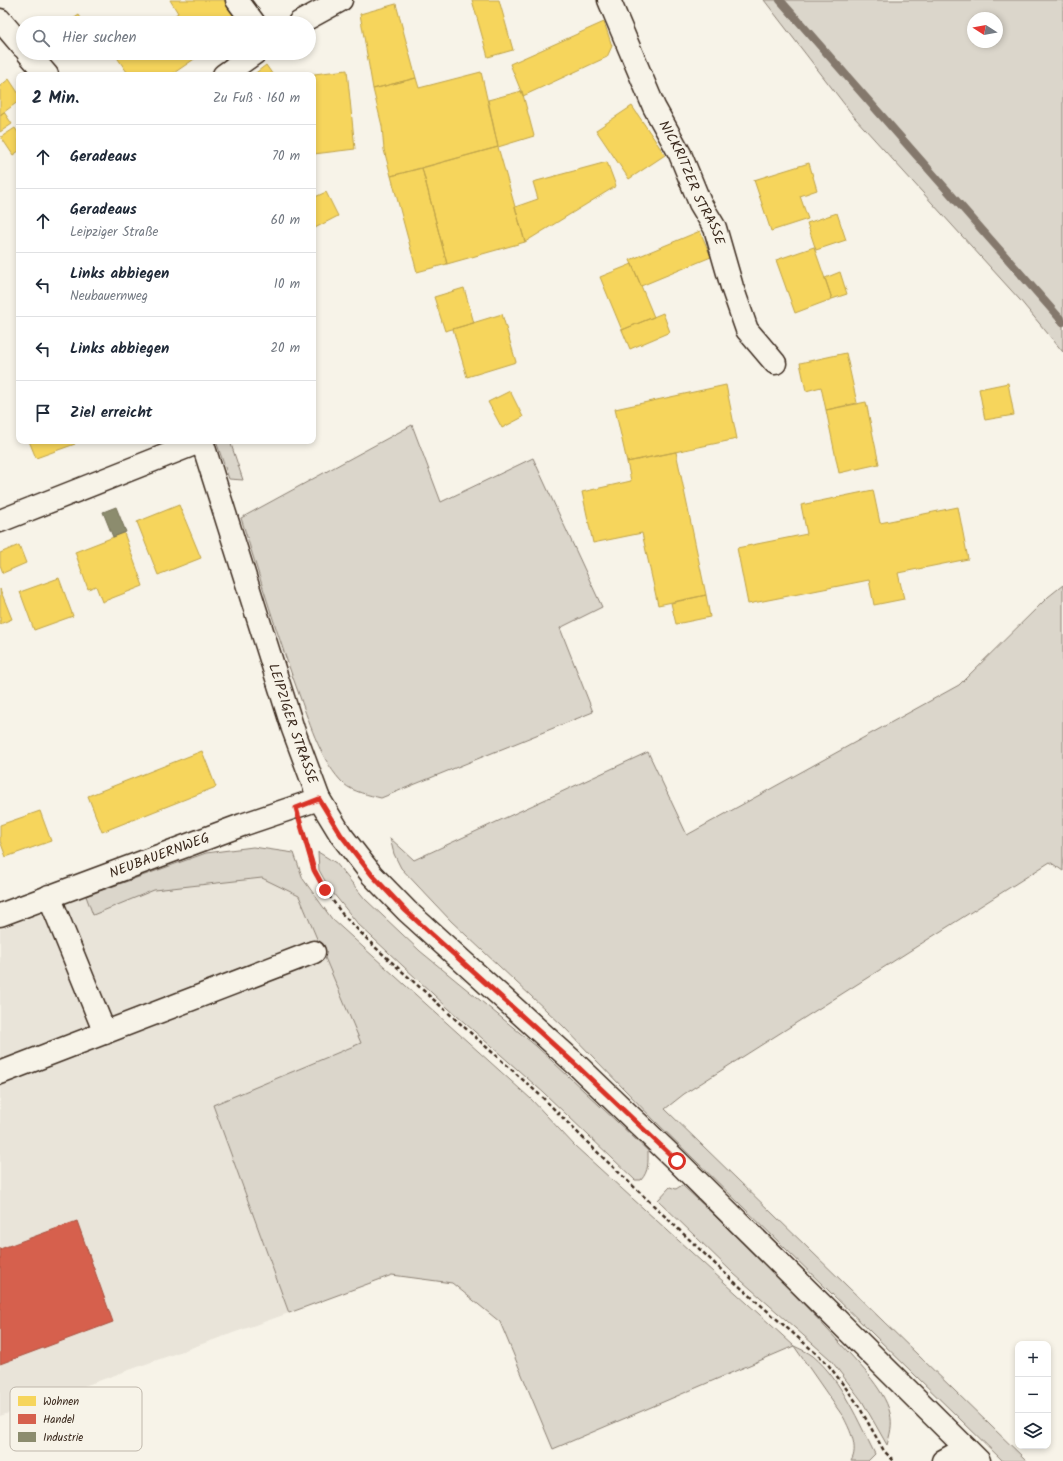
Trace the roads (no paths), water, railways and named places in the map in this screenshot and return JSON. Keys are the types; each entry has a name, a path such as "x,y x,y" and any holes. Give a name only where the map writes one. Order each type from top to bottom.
{"street":[{"path":"237,0 249,16"},
{"path":"312,16 341,0"},
{"name":"NICKRITZER STRASSE","path":"609,0 654,107 680,154 700,203 716,228 732,287 747,330 776,362"},
{"path":"0,20 16,39"},
{"path":"34,60 44,72"},
{"path":"228,72 245,60"},
{"name":"LEIPZIGER STRASSE","path":"0,521 194,444"},
{"name":"LEIPZIGER STRASSE","path":"203,444 293,728 319,799 341,835 372,875 406,911 576,1065 677,1161 972,1455"},
{"name":"NEUBAUERNWEG","path":"0,915 242,825 319,799"},
{"path":"49,896 105,1033"},
{"path":"0,1073 314,952"},
{"path":"943,1461 972,1455"}],"waterway":[{"path":"780,0 1063,322"}]}
